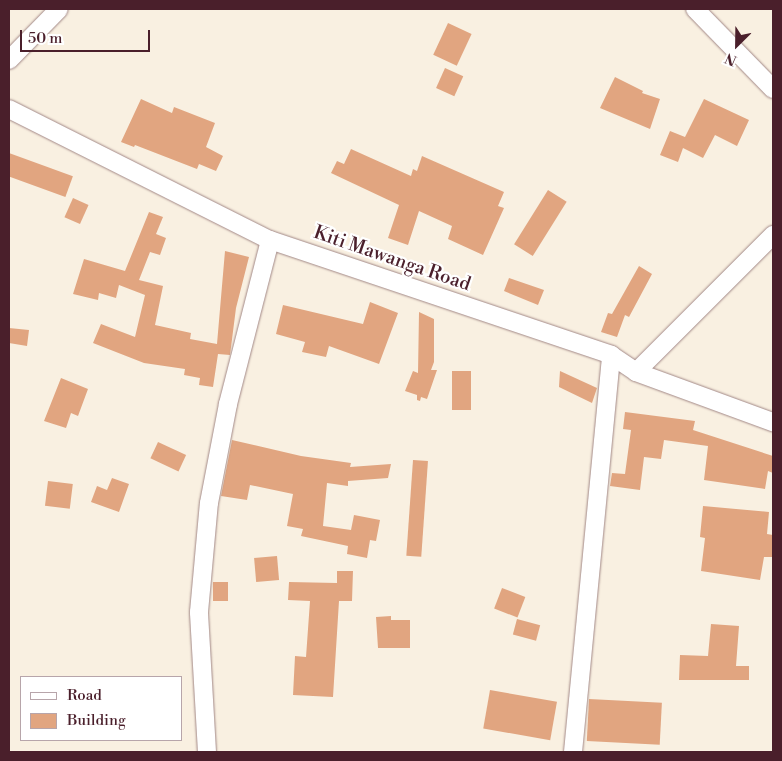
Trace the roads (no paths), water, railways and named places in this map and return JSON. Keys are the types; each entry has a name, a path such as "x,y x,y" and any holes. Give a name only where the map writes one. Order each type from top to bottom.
{"street":[{"path":"9,60 59,9"},
{"path":"695,9 773,89"},
{"name":"Kiti Mawanga Road","path":"9,109 270,240 611,355 636,372 773,422"},
{"path":"636,372 773,235"},
{"path":"207,752 199,612 209,503 228,404 270,240"},
{"path":"573,752 611,355"}]}
